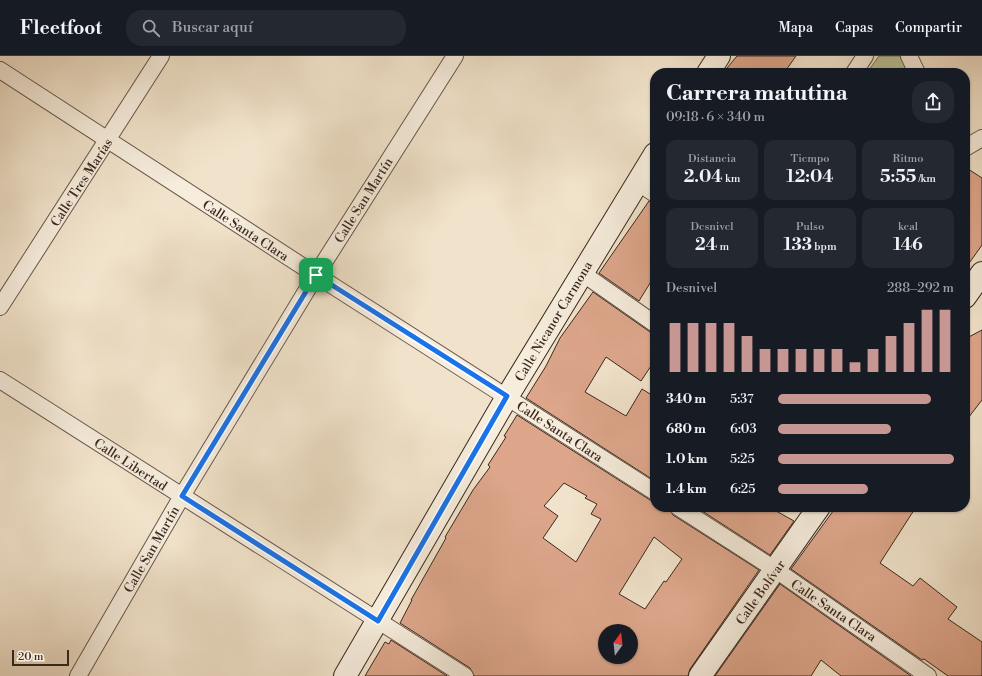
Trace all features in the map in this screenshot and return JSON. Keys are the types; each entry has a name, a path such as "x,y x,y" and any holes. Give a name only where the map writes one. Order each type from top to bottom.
{"street":[{"name":"Calle Tres Marías","path":"0,307 108,141 161,56"},
{"name":"Calle San Martín","path":"78,676 182,496 316,275 455,56"},
{"path":"711,68 719,56"},
{"path":"858,68 866,56"},
{"path":"909,56 915,68"},
{"name":"Calle Santa Clara","path":"0,70 650,489"},
{"path":"970,145 982,138"},
{"name":"Calle Nicanor Carmona","path":"345,676 507,396 650,162"},
{"path":"637,182 650,191"},
{"path":"582,273 650,321"},
{"path":"970,291 982,273"},
{"name":"Calle Libertad","path":"0,380 465,676"},
{"name":"Calle Santa Clara","path":"686,512 776,570 928,676"},
{"name":"Calle Bolívar","path":"700,676 817,512"}],"green space":[{"path":"879,56 900,56 906,68 871,68"}],"building":[{"path":"737,56 796,56 788,68 727,68"},
{"path":"970,170 982,178 982,245 970,262"},
{"path":"650,201 650,283 639,301 599,273"},
{"path":"593,292 650,332 650,368 641,381 606,357 585,392 626,416 642,389 650,394 650,478 526,398 546,366 560,338"},
{"path":"982,330 982,400 970,416 970,336"},
{"path":"517,415 650,500 650,512 672,512 673,515 759,570 690,669 688,676 474,676 470,668 400,623 411,600 446,538 445,537 473,490 490,467 488,465 506,437 504,436","holes":["564,483 587,496 585,498 597,504 591,514 601,519 576,562 543,538 558,516 544,506","654,537 682,559 666,582 664,581 645,609 619,594"]},
{"path":"704,512 778,512 794,521 770,555"},
{"path":"832,512 913,512 880,563 913,586 920,578 957,607 948,619 982,642 982,676 948,676 924,659 922,660 791,569"},
{"path":"780,584 911,676 841,676 821,660 811,676 715,676"},
{"path":"391,640 447,676 365,676 385,642 389,644"}],"route":[{"path":"316,275 507,396 378,621 182,496 316,275"}]}
